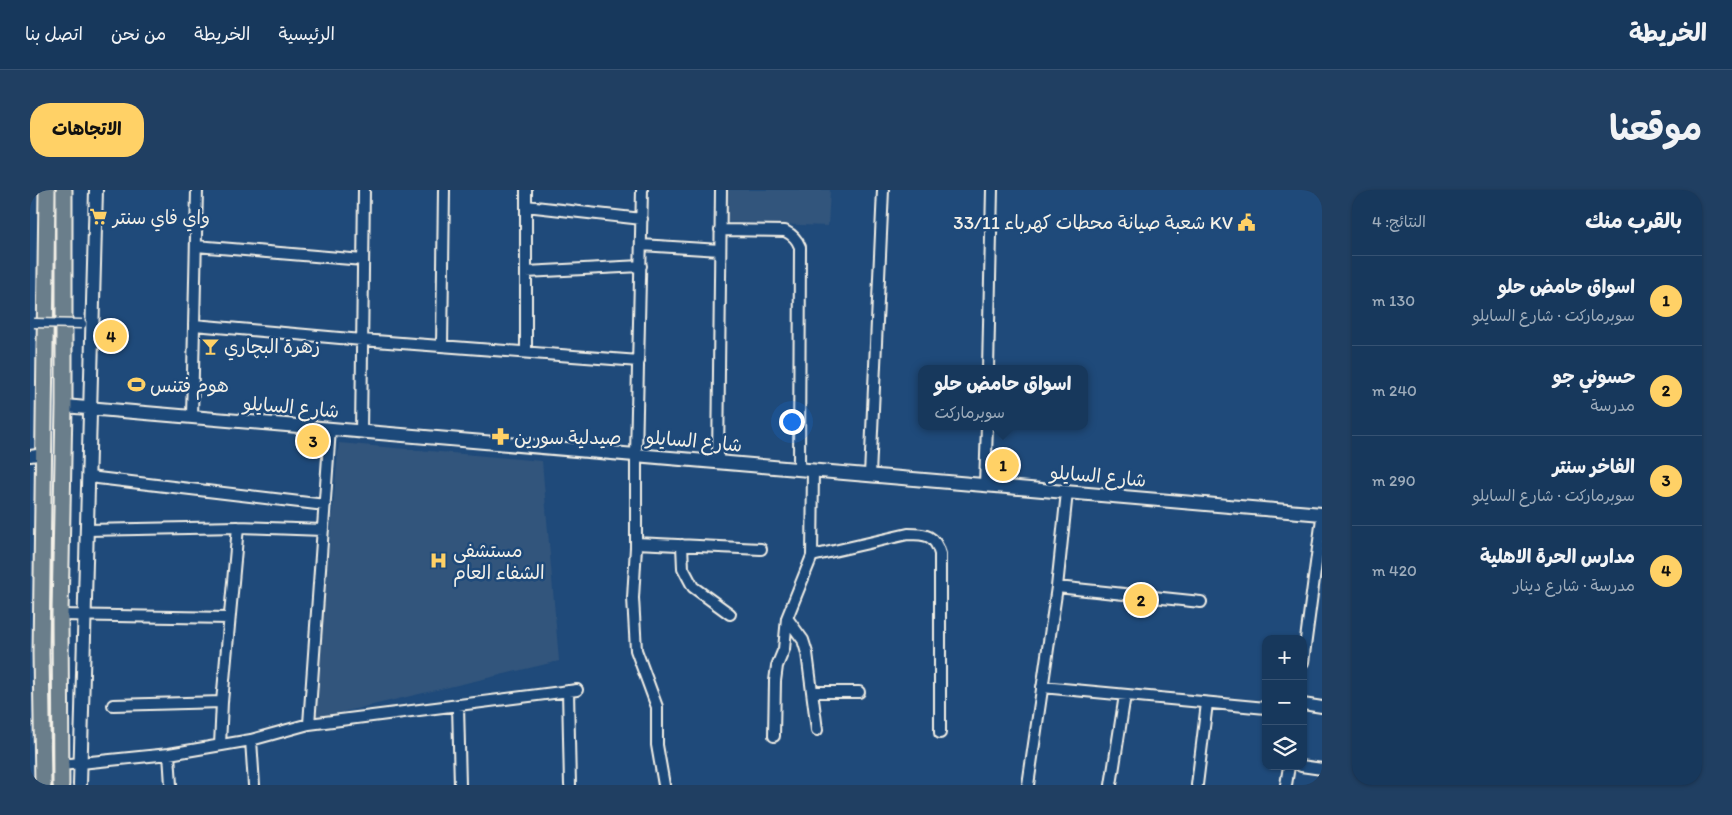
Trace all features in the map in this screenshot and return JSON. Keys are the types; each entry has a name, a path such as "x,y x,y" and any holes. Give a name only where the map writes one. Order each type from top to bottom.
{"main road":[{"path":"43,785 36,653 37,455 47,190"},
{"path":"61,785 60,615 64,406 64,190"}],"street":[{"path":"80,785 96,190"},
{"path":"192,417 197,190"},
{"path":"361,432 364,190"},
{"path":"442,346 444,190"},
{"path":"526,190 526,352"},
{"path":"642,190 636,543 633,598 636,650 657,708 657,745 664,785"},
{"path":"718,462 721,190"},
{"path":"870,475 883,190"},
{"path":"988,365 992,190"},
{"path":"526,206 642,219"},
{"path":"720,230 785,231 792,234 800,247 799,469"},
{"path":"641,245 720,250"},
{"path":"196,246 363,260"},
{"path":"526,272 641,266"},
{"path":"34,323 82,324"},
{"path":"194,325 640,361"},
{"name":"شارع السايلو","path":"64,406 1322,514"},
{"path":"309,724 330,429"},
{"path":"985,485 987,430"},
{"path":"774,736 775,681 777,666 784,649 787,618 812,556 813,470"},
{"path":"88,477 325,505"},
{"path":"1028,785 1057,587 1068,492"},
{"path":"1307,635 1322,518"},
{"path":"87,530 238,527 323,530"},
{"path":"220,745 222,702 238,527"},
{"path":"812,556 908,534 922,534 930,537 937,544 940,554 940,733"},
{"path":"636,543 761,550"},
{"path":"682,545 683,568 693,587 730,614"},
{"path":"1057,587 1201,602"},
{"path":"60,615 229,618"},
{"path":"787,618 803,640 807,653 817,730"},
{"path":"1042,687 1262,708"},
{"path":"61,765 169,754 251,740 309,724 572,690 570,785"},
{"path":"812,692 860,692"},
{"path":"1111,785 1125,695"},
{"path":"113,704 222,702"},
{"path":"1197,785 1207,703"},
{"path":"458,705 460,785"},
{"path":"1307,705 1322,707"},
{"path":"251,740 254,785"},
{"path":"169,754 171,785"},
{"path":"1307,767 1322,769"},
{"path":"1286,785 1288,770"}],"shaded area":[{"path":"727,190 830,190 828,226 726,222"},
{"name":"مستشفى الشفاء العام","path":"339,443 542,461 559,661 313,719"}],"place":[{"name":"واي فاي سنتر","path":"99,217"},
{"name":"شعبة صيانة محطات كهرباء 33/11 KV","path":"1247,222"},
{"name":"مدارس الحرة الاهلية","path":"111,336"},
{"name":"زهرة البچاري","path":"210,346"},
{"name":"هوم فتنس","path":"136,385"},
{"name":"صيدلية سورين","path":"500,437"},
{"name":"الفاخر سنتر","path":"313,441"},
{"name":"اسواق حامض حلو","path":"1003,465"},
{"name":"مستشفى الشفاء العام","path":"439,561"},
{"name":"حسوني جو","path":"1141,600"}]}
